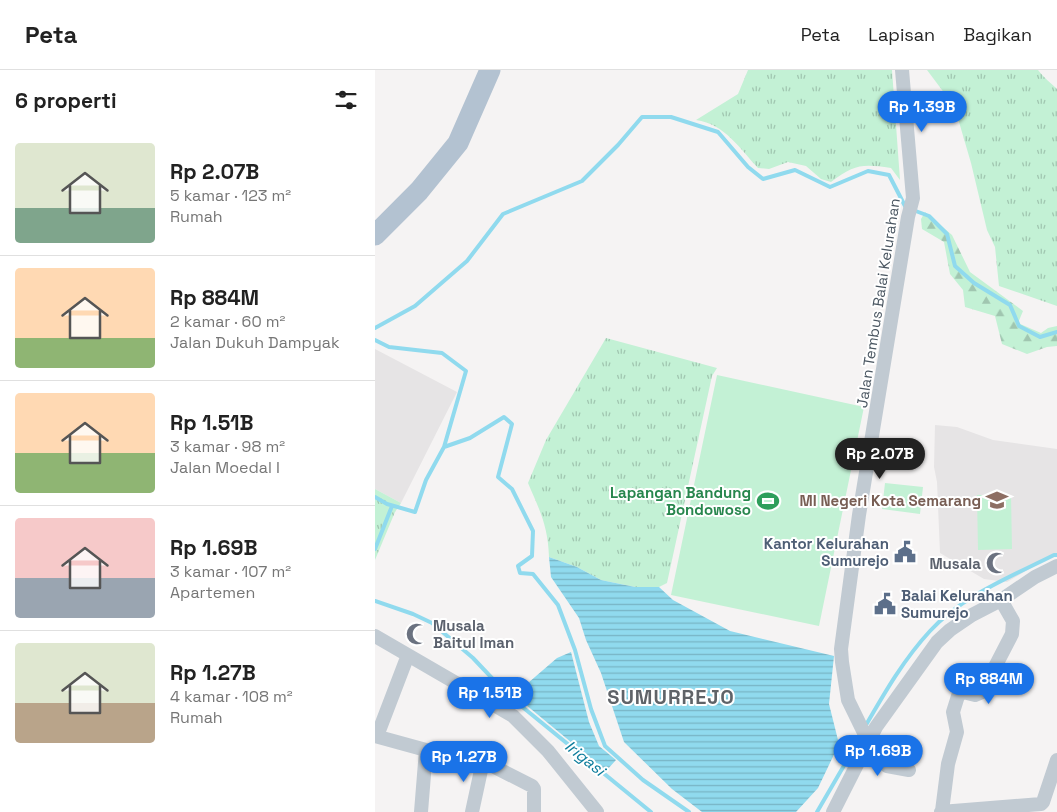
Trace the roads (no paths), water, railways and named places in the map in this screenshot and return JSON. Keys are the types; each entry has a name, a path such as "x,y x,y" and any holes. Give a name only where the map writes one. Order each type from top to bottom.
{"main road":[{"path":"375,234 419,191 458,144 490,70"}],"street":[{"name":"Jalan Tembus Balai Kelurahan","path":"902,70 913,198 908,217 863,493 841,649 848,700 868,745 887,766 909,770"},
{"path":"833,812 876,727 937,642 950,630 972,615 1057,566"},
{"path":"1001,600 1013,621 1012,634 982,692 975,695 963,692 958,696 953,712 957,732 948,764 941,811 1003,809 1039,805 1042,808 1057,760"},
{"path":"375,636 513,716 548,752 597,812"},
{"path":"408,655 376,736 426,750 483,761 532,786 534,789 535,812"},
{"path":"421,812 426,750"},
{"path":"472,812 483,761"}],"water":[{"path":"549,557 577,567 601,580 635,587 659,587 673,600 730,631 834,656 829,704 839,744 818,788 796,812 702,812 672,789 624,742 601,673 586,640 579,618 551,577"},
{"path":"571,652 589,722 599,746 616,760 606,771 514,695 557,658"}],"waterway":[{"path":"375,328 415,306 467,261 503,214 582,181 618,145 642,117 671,117 718,132 748,167 763,179 795,170 830,187 868,171 889,175 906,208"},
{"path":"913,210 929,216 947,234 955,266 974,283 1010,305 1019,326 1040,337 1057,332"},
{"path":"375,340 389,347 442,353 466,371 444,447"},
{"path":"375,497 387,504 415,512 426,480 444,447 470,438 504,417 512,424 498,477 512,489 533,531 532,556 518,566 520,573 533,574 558,605 575,650 591,709 605,746 643,780 689,812"},
{"name":"Irigasi","path":"375,549 392,506"},
{"path":"866,725 903,664 930,631 943,619 957,607 988,588 1057,555"},
{"name":"Irigasi","path":"375,601 413,614 432,623 473,658 509,696 651,812"},
{"path":"817,812 860,738"}],"place":[{"name":"MI Negeri Kota Semarang","path":"997,500"},
{"name":"Lapangan Bandung Bondowoso","path":"768,501"},
{"name":"Kantor Kelurahan Sumurejo","path":"905,552"},
{"name":"Musala","path":"997,563"},
{"name":"Balai Kelurahan Sumurejo","path":"885,604"},
{"name":"Musala Baitul Iman","path":"417,634"}],"district":[{"name":"SUMURREJO","path":"671,697"}]}
